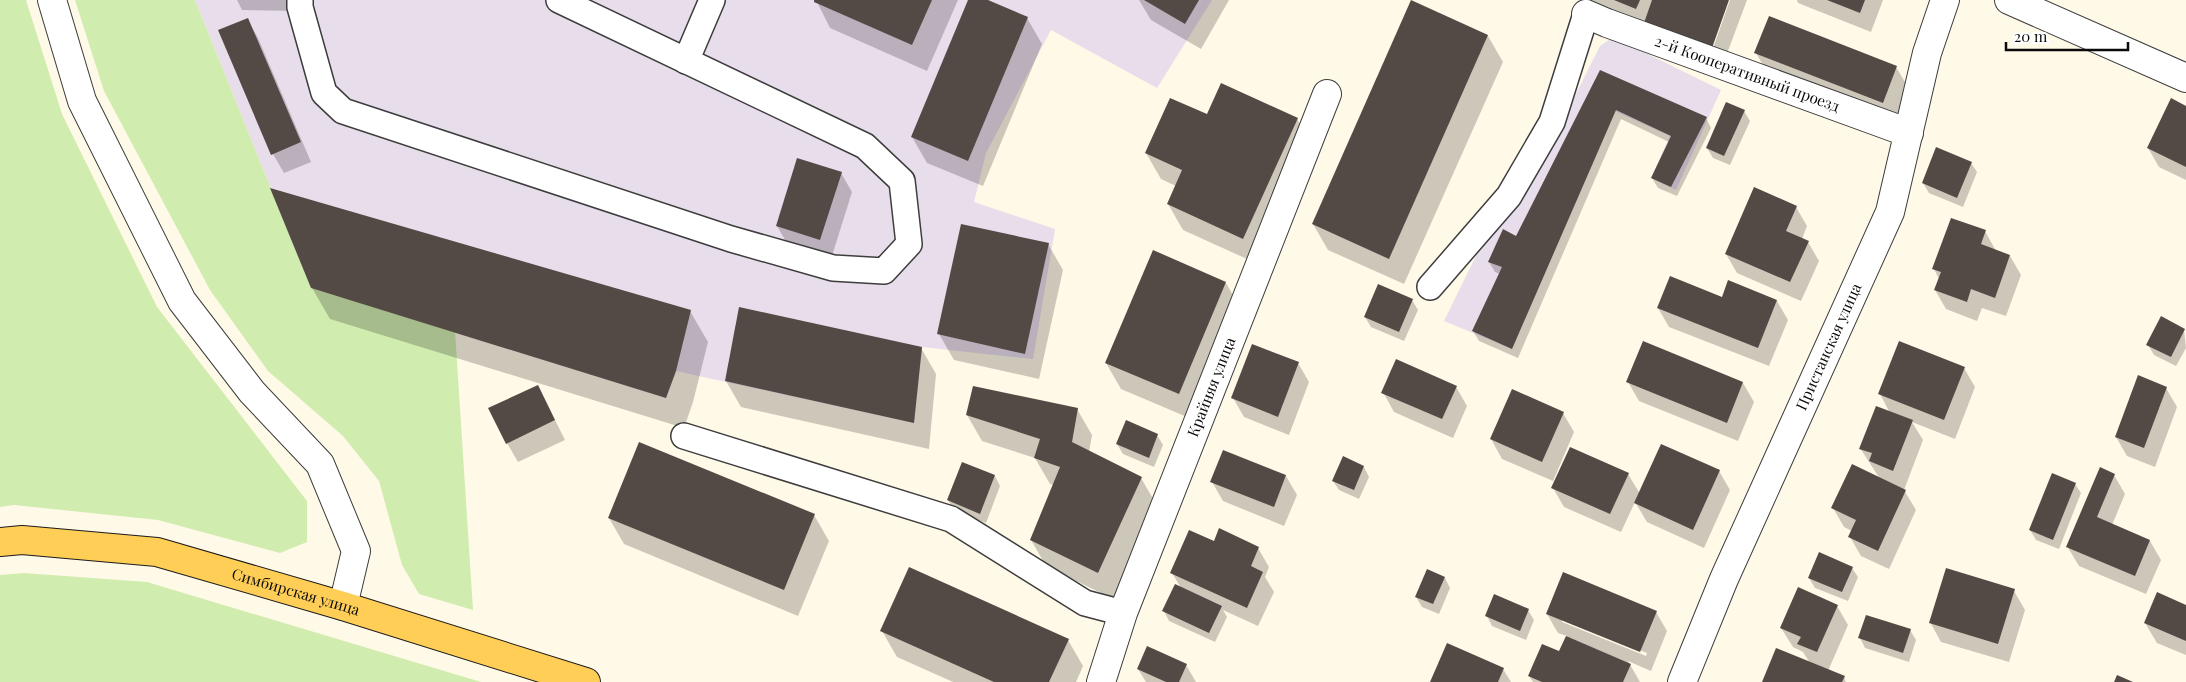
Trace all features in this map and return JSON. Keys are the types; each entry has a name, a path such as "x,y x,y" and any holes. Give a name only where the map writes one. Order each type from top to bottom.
{"main road":[{"name":"Симбирская улица","path":"0,542 22,540 157,552 342,606 586,682"}],"street":[{"path":"52,0 82,100 182,301 252,392 320,464 356,551 342,606"},
{"name":"Пристанская улица","path":"1682,682 1724,579 1890,212 1927,53 1945,0"},
{"path":"2009,0 2186,78"},
{"name":"2-й Кооперативный проезд","path":"1586,14 1607,24 1909,133"},
{"name":"Крайняя улица","path":"1101,682 1123,613 1327,94"}],"lane":[{"path":"300,0 300,7 324,94 343,112 731,239 833,268 884,271 909,244 902,181 864,146 559,0"},
{"path":"686,60 712,0"},
{"path":"1430,287 1509,196 1552,122 1586,14"},
{"path":"684,436 951,519 1085,603 1123,613"}],"shaded area":[{"path":"195,0 1212,0 1157,88 1051,30 986,153 974,202 1055,229 1033,359 922,347 914,423 676,371 666,398 311,288"},
{"path":"1613,37 1721,90 1676,190 1651,178 1670,136 1615,111 1512,349 1444,321 1492,223 1522,201 1600,46"}],"green space":[{"path":"0,0 26,0 62,114 157,307 307,501 307,542 280,553 158,520 14,505 0,507"},
{"path":"75,0 195,0 311,288 455,331 473,610 419,594 402,565 379,481 343,436 268,371 210,290 104,91"},
{"path":"24,573 147,582 481,682 0,682 0,575"}],"building":[{"path":"814,0 932,0 912,45 814,2"},
{"path":"968,0 988,0 1028,17 968,161 911,137"},
{"path":"1144,0 1199,0 1185,24"},
{"path":"1411,0 1488,35 1389,259 1312,224"},
{"path":"1614,0 1640,0 1636,9"},
{"path":"1652,0 1729,0 1712,48 1644,23"},
{"path":"1827,0 1865,0 1860,13"},
{"path":"1769,16 1897,66 1883,103 1754,53"},
{"path":"248,18 301,142 271,155 218,30"},
{"path":"1600,70 1707,117 1671,187 1651,178 1671,136 1616,110 1512,349 1472,331 1502,267 1488,262 1503,229 1516,236"},
{"path":"1221,83 1298,118 1243,239 1167,204 1182,170 1145,153 1170,98 1207,114"},
{"path":"2171,98 2186,106 2186,167 2147,148"},
{"path":"1726,102 1745,110 1724,156 1706,148"},
{"path":"1936,147 1972,162 1957,198 1922,183"},
{"path":"797,158 842,172 820,240 776,226"},
{"path":"1754,187 1797,206 1786,231 1809,241 1790,282 1725,254"},
{"path":"270,188 691,310 676,371 666,398 311,288"},
{"path":"1951,218 1986,230 1981,244 2010,255 1995,298 1971,289 1967,302 1934,290 1941,272 1932,269"},
{"path":"961,224 1049,243 1025,354 937,334"},
{"path":"1153,250 1226,282 1179,394 1105,363"},
{"path":"1670,276 1722,297 1728,280 1777,300 1758,348 1657,308"},
{"path":"1378,284 1413,299 1399,332 1364,317"},
{"path":"739,307 922,347 914,423 725,381"},
{"path":"2161,316 2185,329 2171,357 2146,345"},
{"path":"1643,341 1743,382 1727,423 1626,382"},
{"path":"1899,341 1965,367 1944,420 1878,394"},
{"path":"1252,344 1299,362 1278,417 1231,398"},
{"path":"1396,359 1457,386 1442,419 1381,393"},
{"path":"2138,375 2167,387 2144,448 2115,437"},
{"path":"538,385 555,420 506,444 488,408"},
{"path":"973,386 1078,408 1072,442 1142,477 1098,573 1030,540 1060,467 1034,458 1040,439 966,415"},
{"path":"1512,389 1564,412 1542,462 1490,439"},
{"path":"1876,406 1913,420 1893,471 1869,461 1872,453 1859,449"},
{"path":"1126,420 1158,434 1149,458 1116,444"},
{"path":"639,442 815,514 784,590 608,518"},
{"path":"1661,444 1720,470 1693,530 1634,503"},
{"path":"1570,447 1629,473 1610,514 1551,488"},
{"path":"1223,450 1286,475 1274,507 1210,482"},
{"path":"1343,456 1364,466 1354,490 1332,481"},
{"path":"962,462 995,475 980,514 947,500"},
{"path":"1852,464 1906,490 1878,551 1848,537 1856,520 1831,508"},
{"path":"2100,467 2115,474 2097,517 2150,540 2135,576 2066,547"},
{"path":"2052,473 2076,483 2053,540 2029,530"},
{"path":"1219,528 1259,547 1251,566 1263,572 1247,608 1170,573 1189,530 1214,541"},
{"path":"1819,552 1853,567 1842,592 1808,578"},
{"path":"909,567 1069,639 1049,682 994,682 880,631"},
{"path":"1946,568 2015,589 1998,644 1929,623"},
{"path":"1427,569 1445,577 1433,604 1415,597"},
{"path":"1563,572 1657,611 1640,652 1546,614"},
{"path":"1175,584 1222,606 1209,633 1162,611"},
{"path":"1798,587 1838,605 1817,652 1797,644 1801,637 1780,628"},
{"path":"2157,592 2186,605 2186,641 2144,623"},
{"path":"1494,594 1529,609 1520,631 1485,616"},
{"path":"1866,615 1911,629 1903,653 1858,638"},
{"path":"1566,636 1631,664 1623,682 1542,682 1528,676 1542,644 1559,651"},
{"path":"1447,643 1504,668 1498,682 1430,682"},
{"path":"1147,646 1187,664 1179,682 1166,682 1137,669"},
{"path":"1776,648 1845,676 1842,682 1762,682"},
{"path":"2117,675 2133,682 2114,682"}]}
